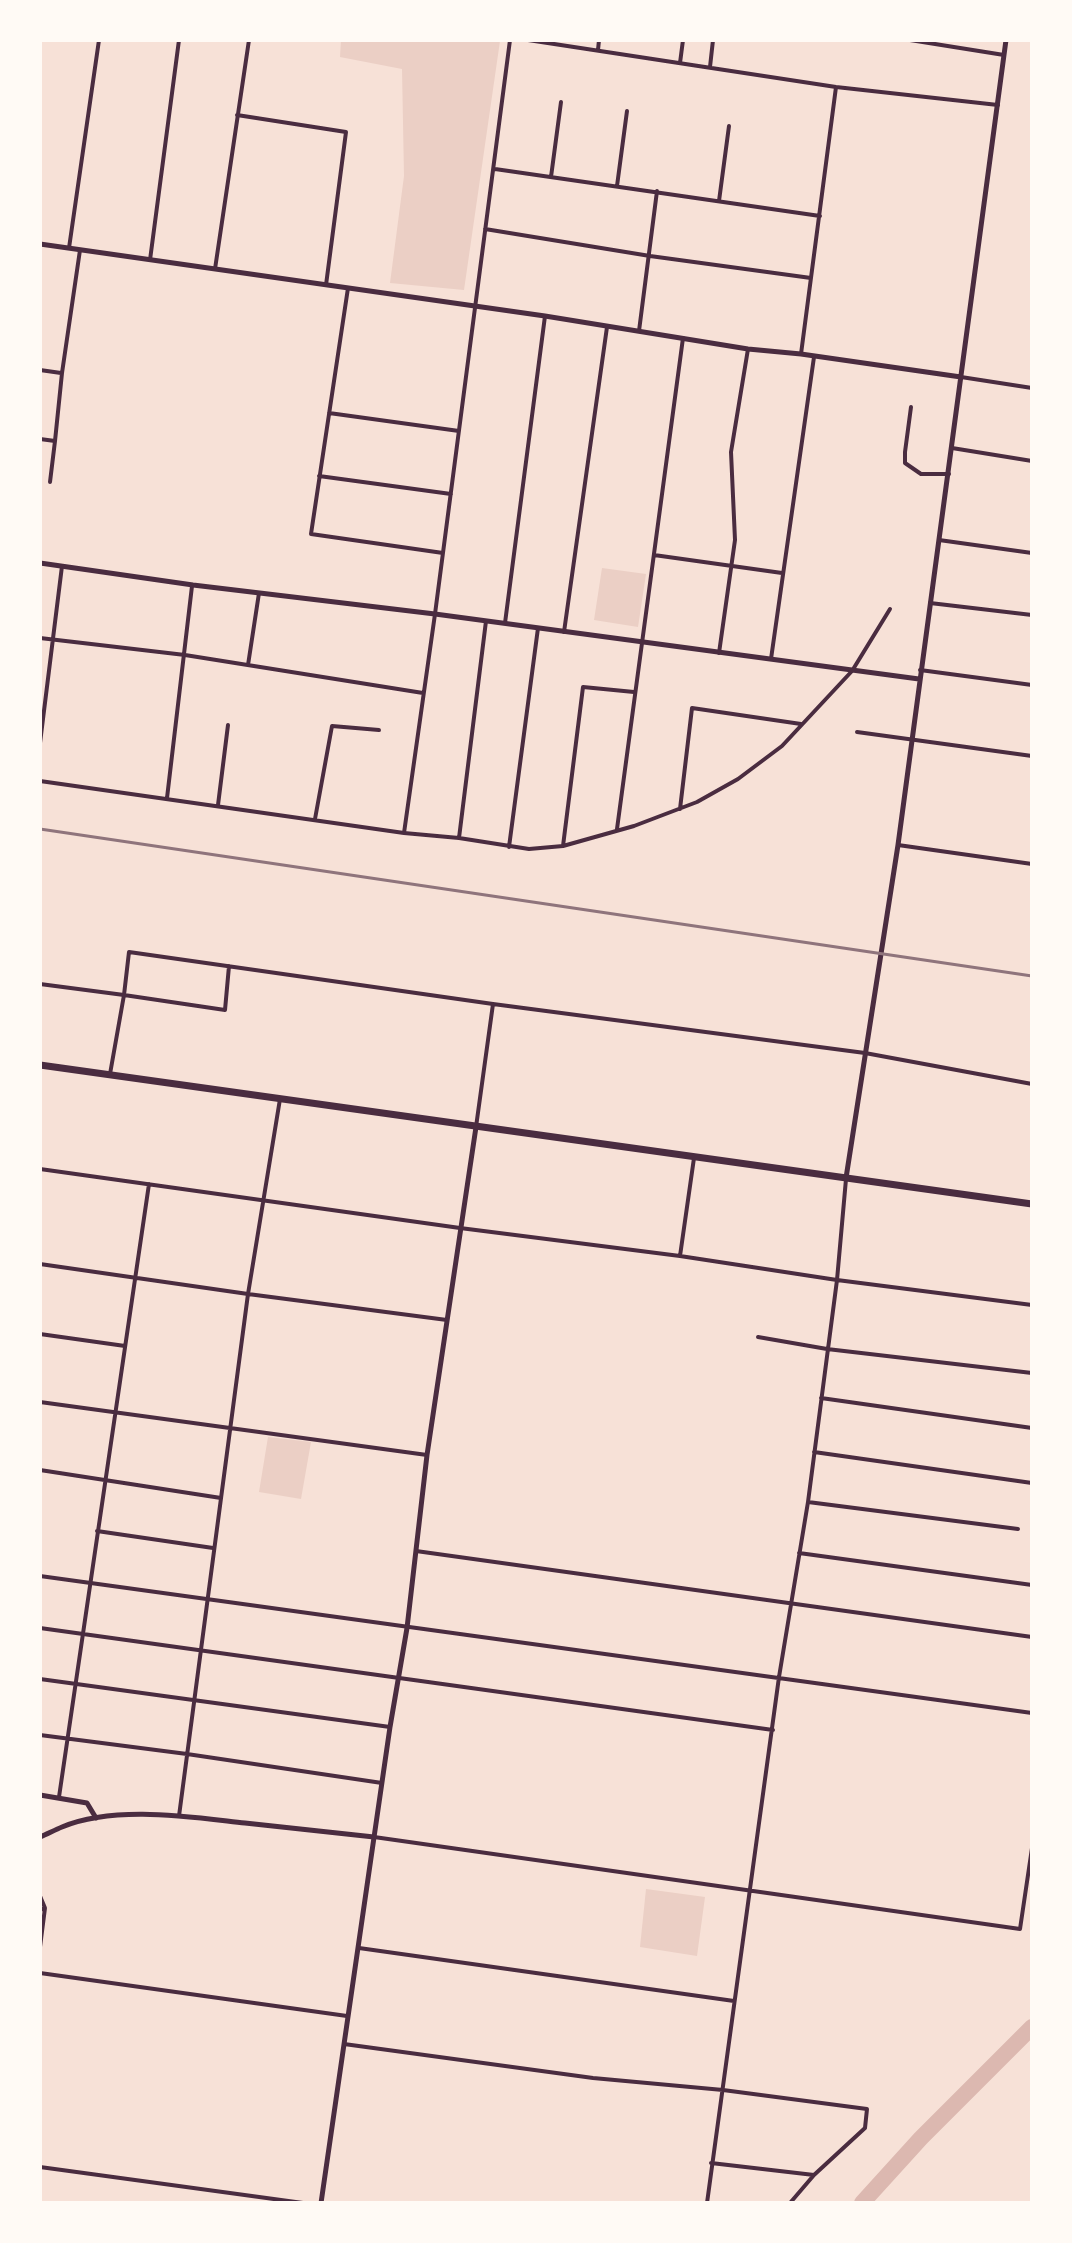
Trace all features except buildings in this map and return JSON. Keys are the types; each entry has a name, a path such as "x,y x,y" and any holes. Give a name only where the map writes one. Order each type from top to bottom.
{"highway":[{"path":"40,1065 1032,1204"}],"street":[{"path":"69,248 99,40"},
{"path":"150,260 179,40"},
{"path":"215,269 249,40"},
{"path":"404,833 510,40"},
{"path":"528,40 836,87 998,105"},
{"path":"598,50 599,40"},
{"path":"680,63 683,40"},
{"path":"710,67 713,40"},
{"path":"910,40 1004,55"},
{"path":"707,2203 779,1677 808,1502 837,1280 846,1179 898,845 1006,40"},
{"path":"801,354 836,87"},
{"path":"551,177 561,102"},
{"path":"617,186 627,111"},
{"path":"237,115 346,132 326,285"},
{"path":"719,201 729,126"},
{"path":"495,169 820,216"},
{"path":"639,333 657,191"},
{"path":"485,229 811,278"},
{"path":"40,244 1032,388"},
{"path":"50,482 80,250"},
{"path":"348,288 311,534 443,553"},
{"path":"505,623 545,316"},
{"path":"564,632 607,327"},
{"path":"617,829 683,338"},
{"path":"719,653 735,540 731,452 748,349"},
{"path":"771,659 814,356"},
{"path":"40,370 62,373"},
{"path":"911,407 905,463 921,474 949,474"},
{"path":"329,413 459,431"},
{"path":"40,439 55,441"},
{"path":"952,448 1032,461"},
{"path":"319,476 451,494"},
{"path":"939,540 1032,553"},
{"path":"654,555 783,573"},
{"path":"40,563 919,679"},
{"path":"40,743 62,566"},
{"path":"167,798 193,585"},
{"path":"248,665 259,593"},
{"path":"930,603 1032,615"},
{"path":"40,781 509,847 563,846 680,809 738,779 782,746 852,671 890,609"},
{"path":"459,838 486,621"},
{"path":"509,847 538,628"},
{"path":"40,638 185,655 423,693"},
{"path":"920,670 1032,685"},
{"path":"563,846 583,687 634,692"},
{"path":"680,809 692,708 801,724"},
{"path":"218,805 228,725"},
{"path":"315,820 332,726 379,730"},
{"path":"857,732 1032,756"},
{"path":"898,845 1032,864"},
{"path":"110,1075 129,952 865,1053 1032,1084"},
{"path":"40,984 225,1010 229,966"},
{"path":"321,2203 397,1678 407,1628 427,1455 493,1004"},
{"path":"179,1816 248,1294 280,1099"},
{"path":"680,1256 694,1158"},
{"path":"40,1169 1032,1305"},
{"path":"59,1797 149,1184"},
{"path":"40,1264 447,1320"},
{"path":"40,1334 126,1347"},
{"path":"758,1337 827,1349 1032,1373"},
{"path":"821,1398 1032,1428"},
{"path":"40,1402 427,1455"},
{"path":"814,1452 1032,1483"},
{"path":"40,1470 221,1498"},
{"path":"808,1502 1018,1529"},
{"path":"97,1531 215,1548"},
{"path":"416,1551 1032,1637"},
{"path":"799,1553 1032,1585"},
{"path":"40,1576 1032,1713"},
{"path":"40,1628 773,1730"},
{"path":"40,1679 390,1727"},
{"path":"40,1735 382,1783"},
{"path":"40,1795 87,1803 96,1818"},
{"path":"40,1837 63,1826 96,1818 179,1816 374,1837 1020,1929 1032,1848"},
{"path":"40,1896 40,1947"},
{"path":"359,1948 734,2001"},
{"path":"40,1973 347,2016"},
{"path":"343,2044 593,2078 723,2090 867,2109 865,2128 814,2175 790,2203"},
{"path":"711,2163 814,2175"},
{"path":"40,2167 303,2203"}],"shaded area":[{"path":"341,40 500,41 464,290 390,283 404,176 402,69 340,57"},
{"path":"602,568 646,574 638,627 594,620"},
{"path":"268,1437 311,1442 301,1499 259,1492"},
{"path":"646,1889 705,1897 697,1956 640,1947"}],"waterway":[{"path":"862,2203 921,2138 1032,2027"}],"railway":[{"path":"40,829 1032,976"}]}
